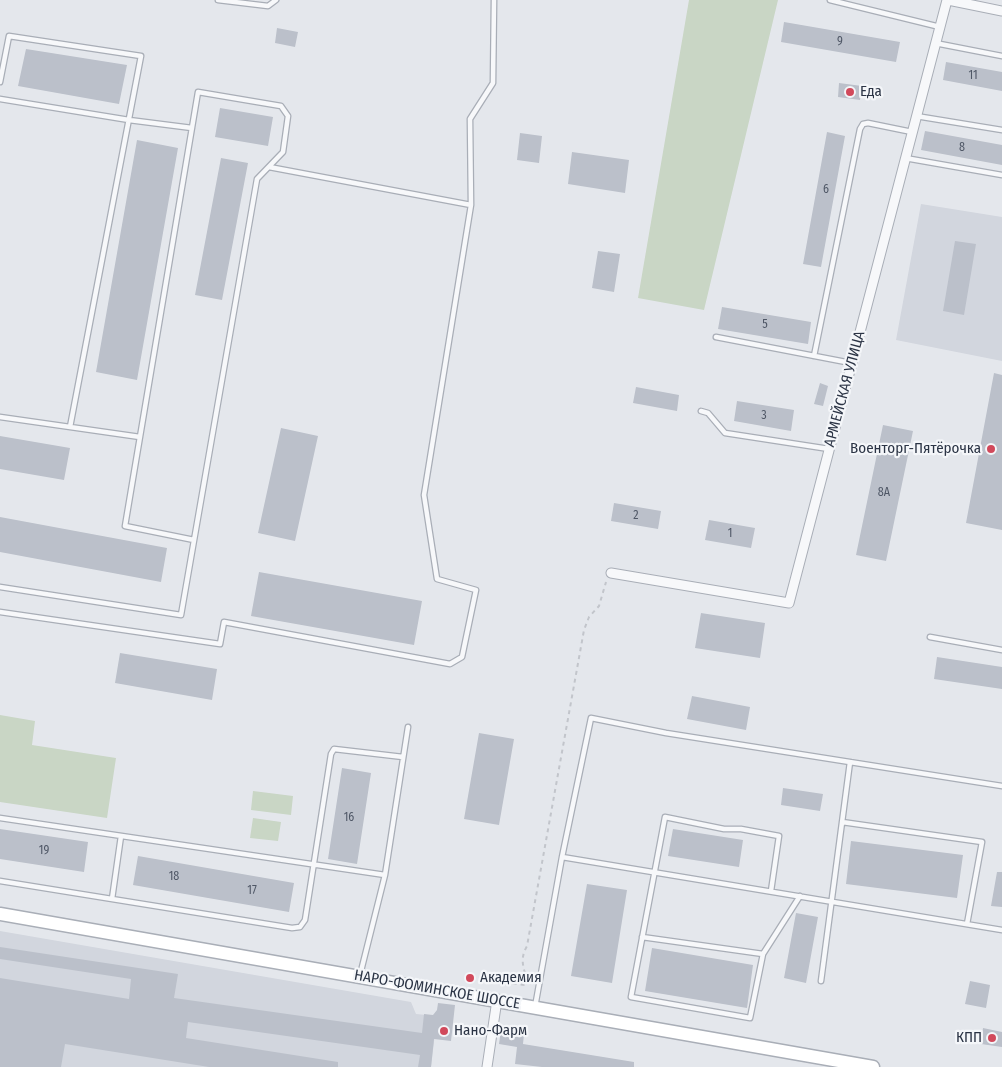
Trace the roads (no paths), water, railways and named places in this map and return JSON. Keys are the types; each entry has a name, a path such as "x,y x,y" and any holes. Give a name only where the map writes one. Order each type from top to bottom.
{"main road":[{"name":"НАРО-ФОМИНСКОЕ ШОССЕ","path":"0,914 873,1067"}],"street":[{"name":"АРМЕЙСКАЯ УЛИЦА","path":"610,574 788,602 947,0 970,2 1002,11"},
{"path":"487,1067 497,1000"}],"lane":[{"path":"218,0 268,6 276,0"},
{"path":"0,612 220,644 224,622 450,664 462,657 476,590 437,579 424,495 471,205 470,119 493,82 494,0"},
{"path":"830,0 940,27"},
{"path":"0,82 8,36 141,56 70,427"},
{"path":"935,43 1002,56"},
{"path":"0,587 181,615 257,180 283,152 288,116 281,106 198,92 125,526 194,540"},
{"path":"0,100 192,128"},
{"path":"916,116 1002,130"},
{"path":"814,356 860,129 863,124 868,123 912,132"},
{"path":"905,158 1002,175"},
{"path":"269,167 471,205"},
{"path":"716,337 851,364"},
{"path":"701,411 708,413 725,433 829,449"},
{"path":"0,417 140,437"},
{"path":"930,637 1002,650"},
{"path":"535,1007 562,856 591,718 666,734 1002,786"},
{"path":"360,977 385,876 408,727"},
{"path":"0,881 292,928 300,927 305,920 331,754 334,749 403,757"},
{"path":"821,982 850,762"},
{"path":"771,891 779,836 741,829 724,829 665,817 631,997 750,1018 763,954 800,896"},
{"path":"0,818 385,876"},
{"path":"842,822 982,842 967,924"},
{"path":"112,899 121,836"},
{"path":"562,856 1002,930"},
{"path":"642,936 763,954"}],"place":[{"name":"Еда","path":"850,92"},
{"name":"Военторг-Пятёрочка","path":"991,449"},
{"name":"Академия","path":"470,978"},
{"name":"Нано-Фарм","path":"444,1031"},
{"name":"КПП","path":"992,1038"}]}
